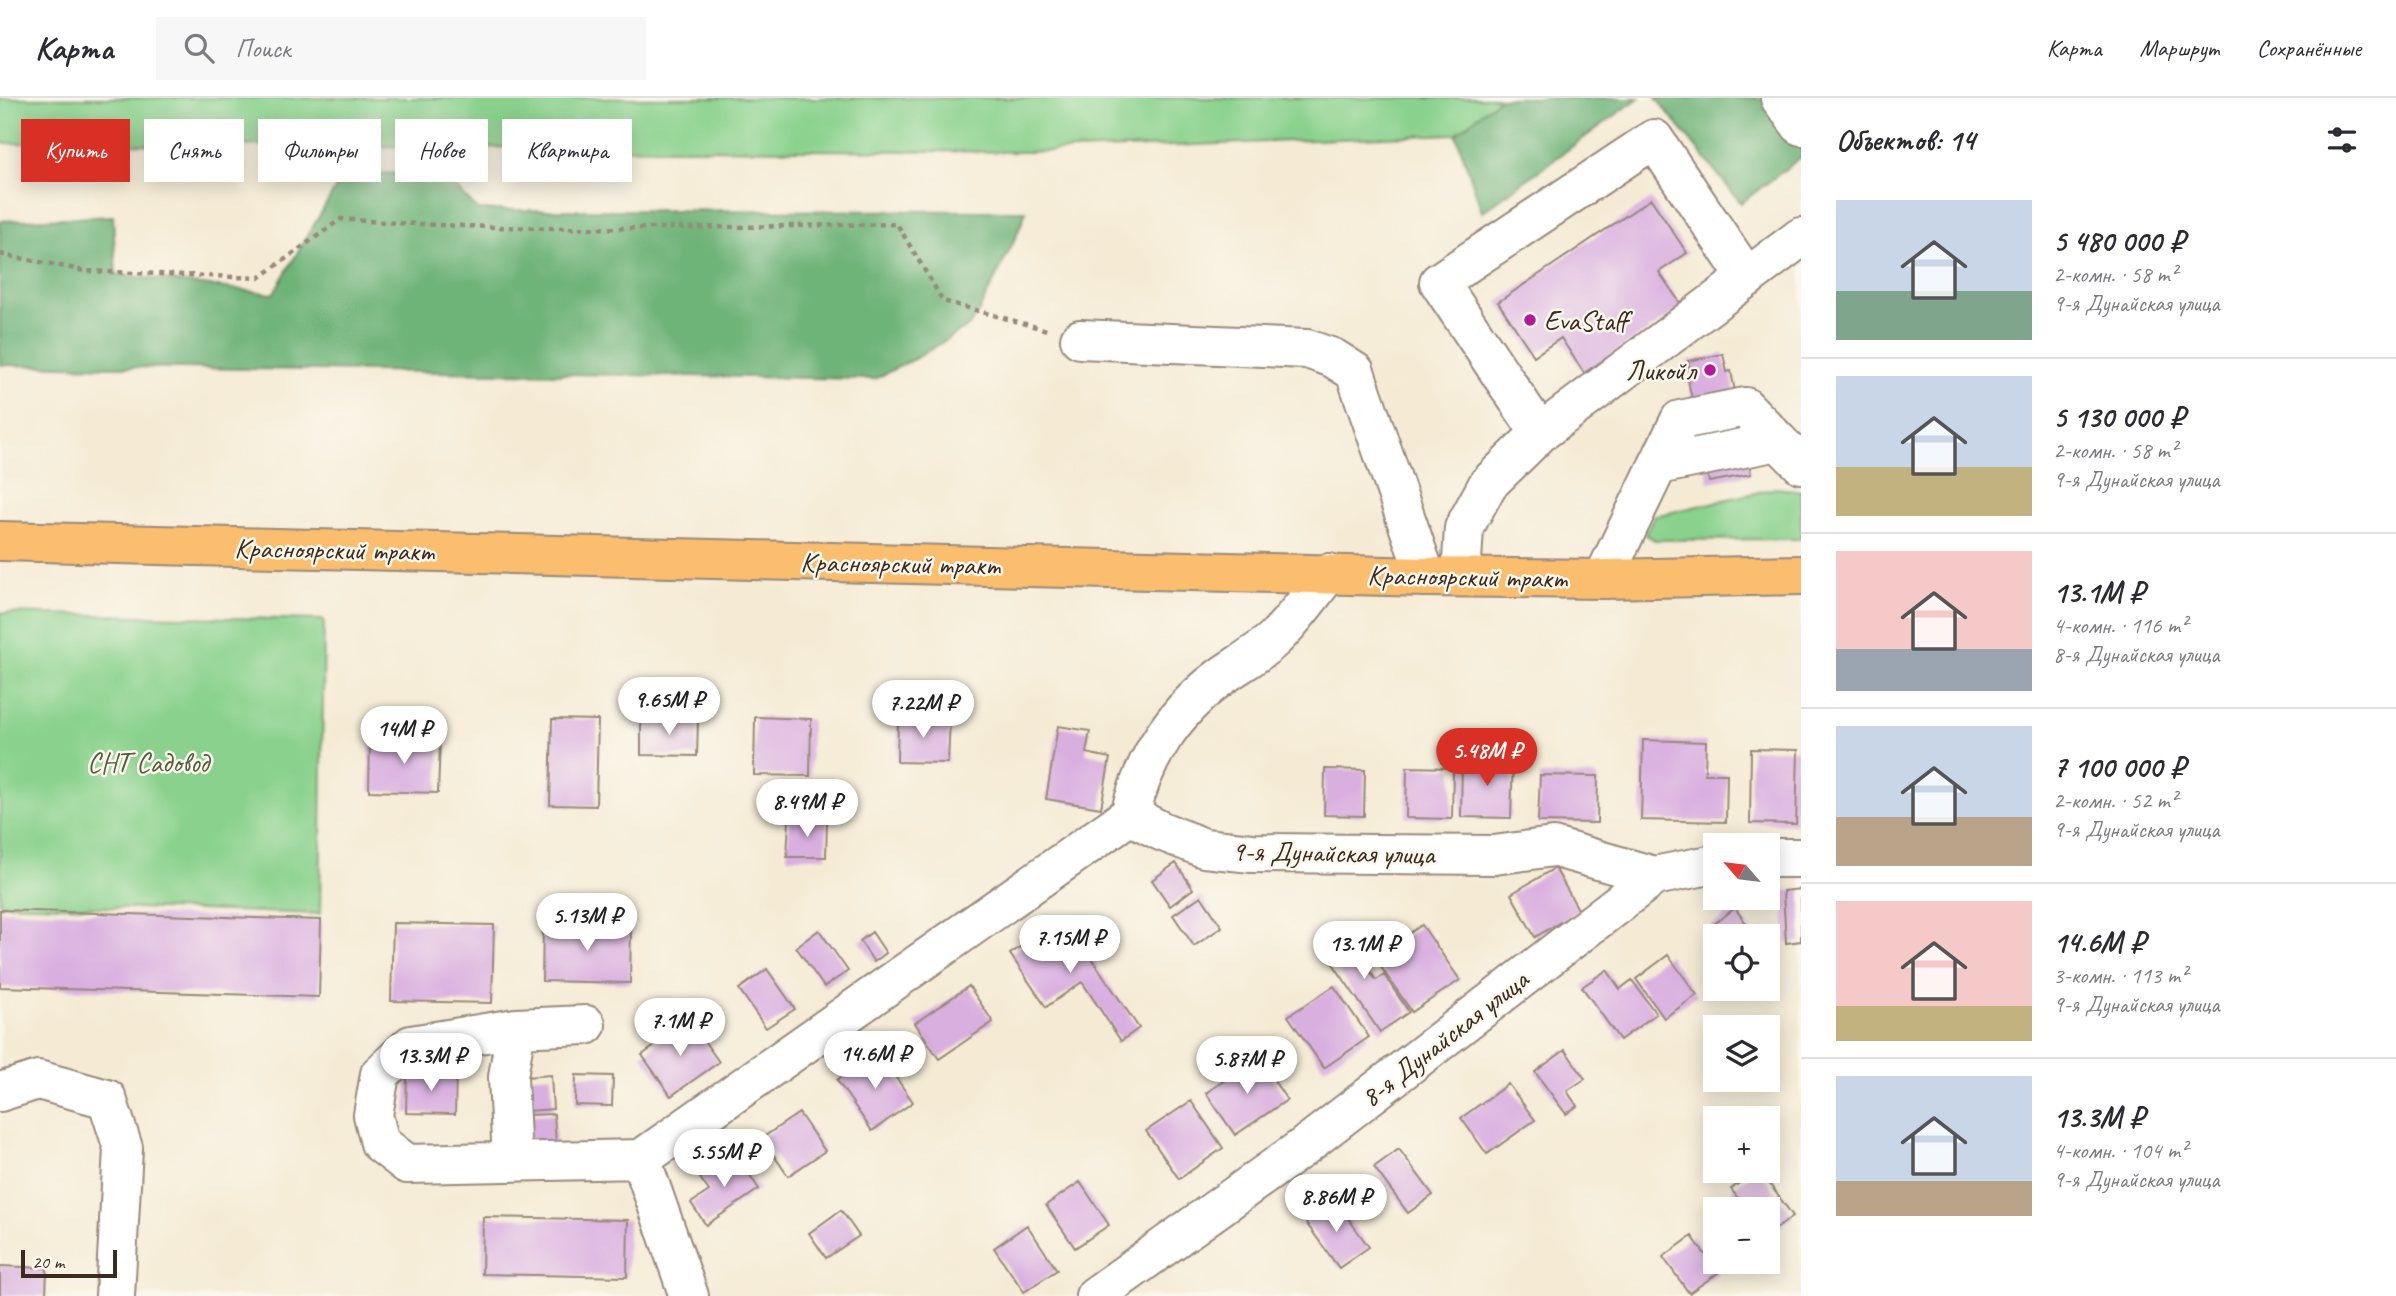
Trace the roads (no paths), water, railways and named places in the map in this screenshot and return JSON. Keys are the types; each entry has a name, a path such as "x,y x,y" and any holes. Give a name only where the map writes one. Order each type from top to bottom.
{"main road":[{"name":"Красноярский тракт","path":"0,541 1443,577 1602,579 1801,575"}],"street":[{"path":"1780,98 1801,126"},
{"path":"1540,433 1439,282 1654,139 1747,278"},
{"path":"1443,577 1464,528 1488,484 1540,433 1801,237"},
{"path":"1080,340 1307,349 1333,358 1355,372 1443,577"},
{"path":"1602,579 1658,466 1790,453"},
{"path":"586,1025 516,1028 411,1045 380,1074 373,1115 380,1143 407,1164 641,1159 1130,815 1147,761 1188,704 1274,639 1329,573"},
{"name":"9-я Дунайская улица","path":"1130,815 1204,848 1252,853 1494,855 1553,847 1654,876 1703,866"},
{"path":"1780,858 1801,858"},
{"name":"8-я Дунайская улица","path":"1095,1296 1302,1148 1654,876"},
{"path":"512,1162 508,1077 516,1028"},
{"path":"0,1092 38,1080 107,1099 123,1148 115,1296"},
{"path":"641,1159 689,1296"}],"place":[{"name":"EvaStaff","path":"1530,320"},
{"name":"Ликойл","path":"1710,370"}],"park label":[{"name":"СНТ Садовод","path":"148,762"}]}
